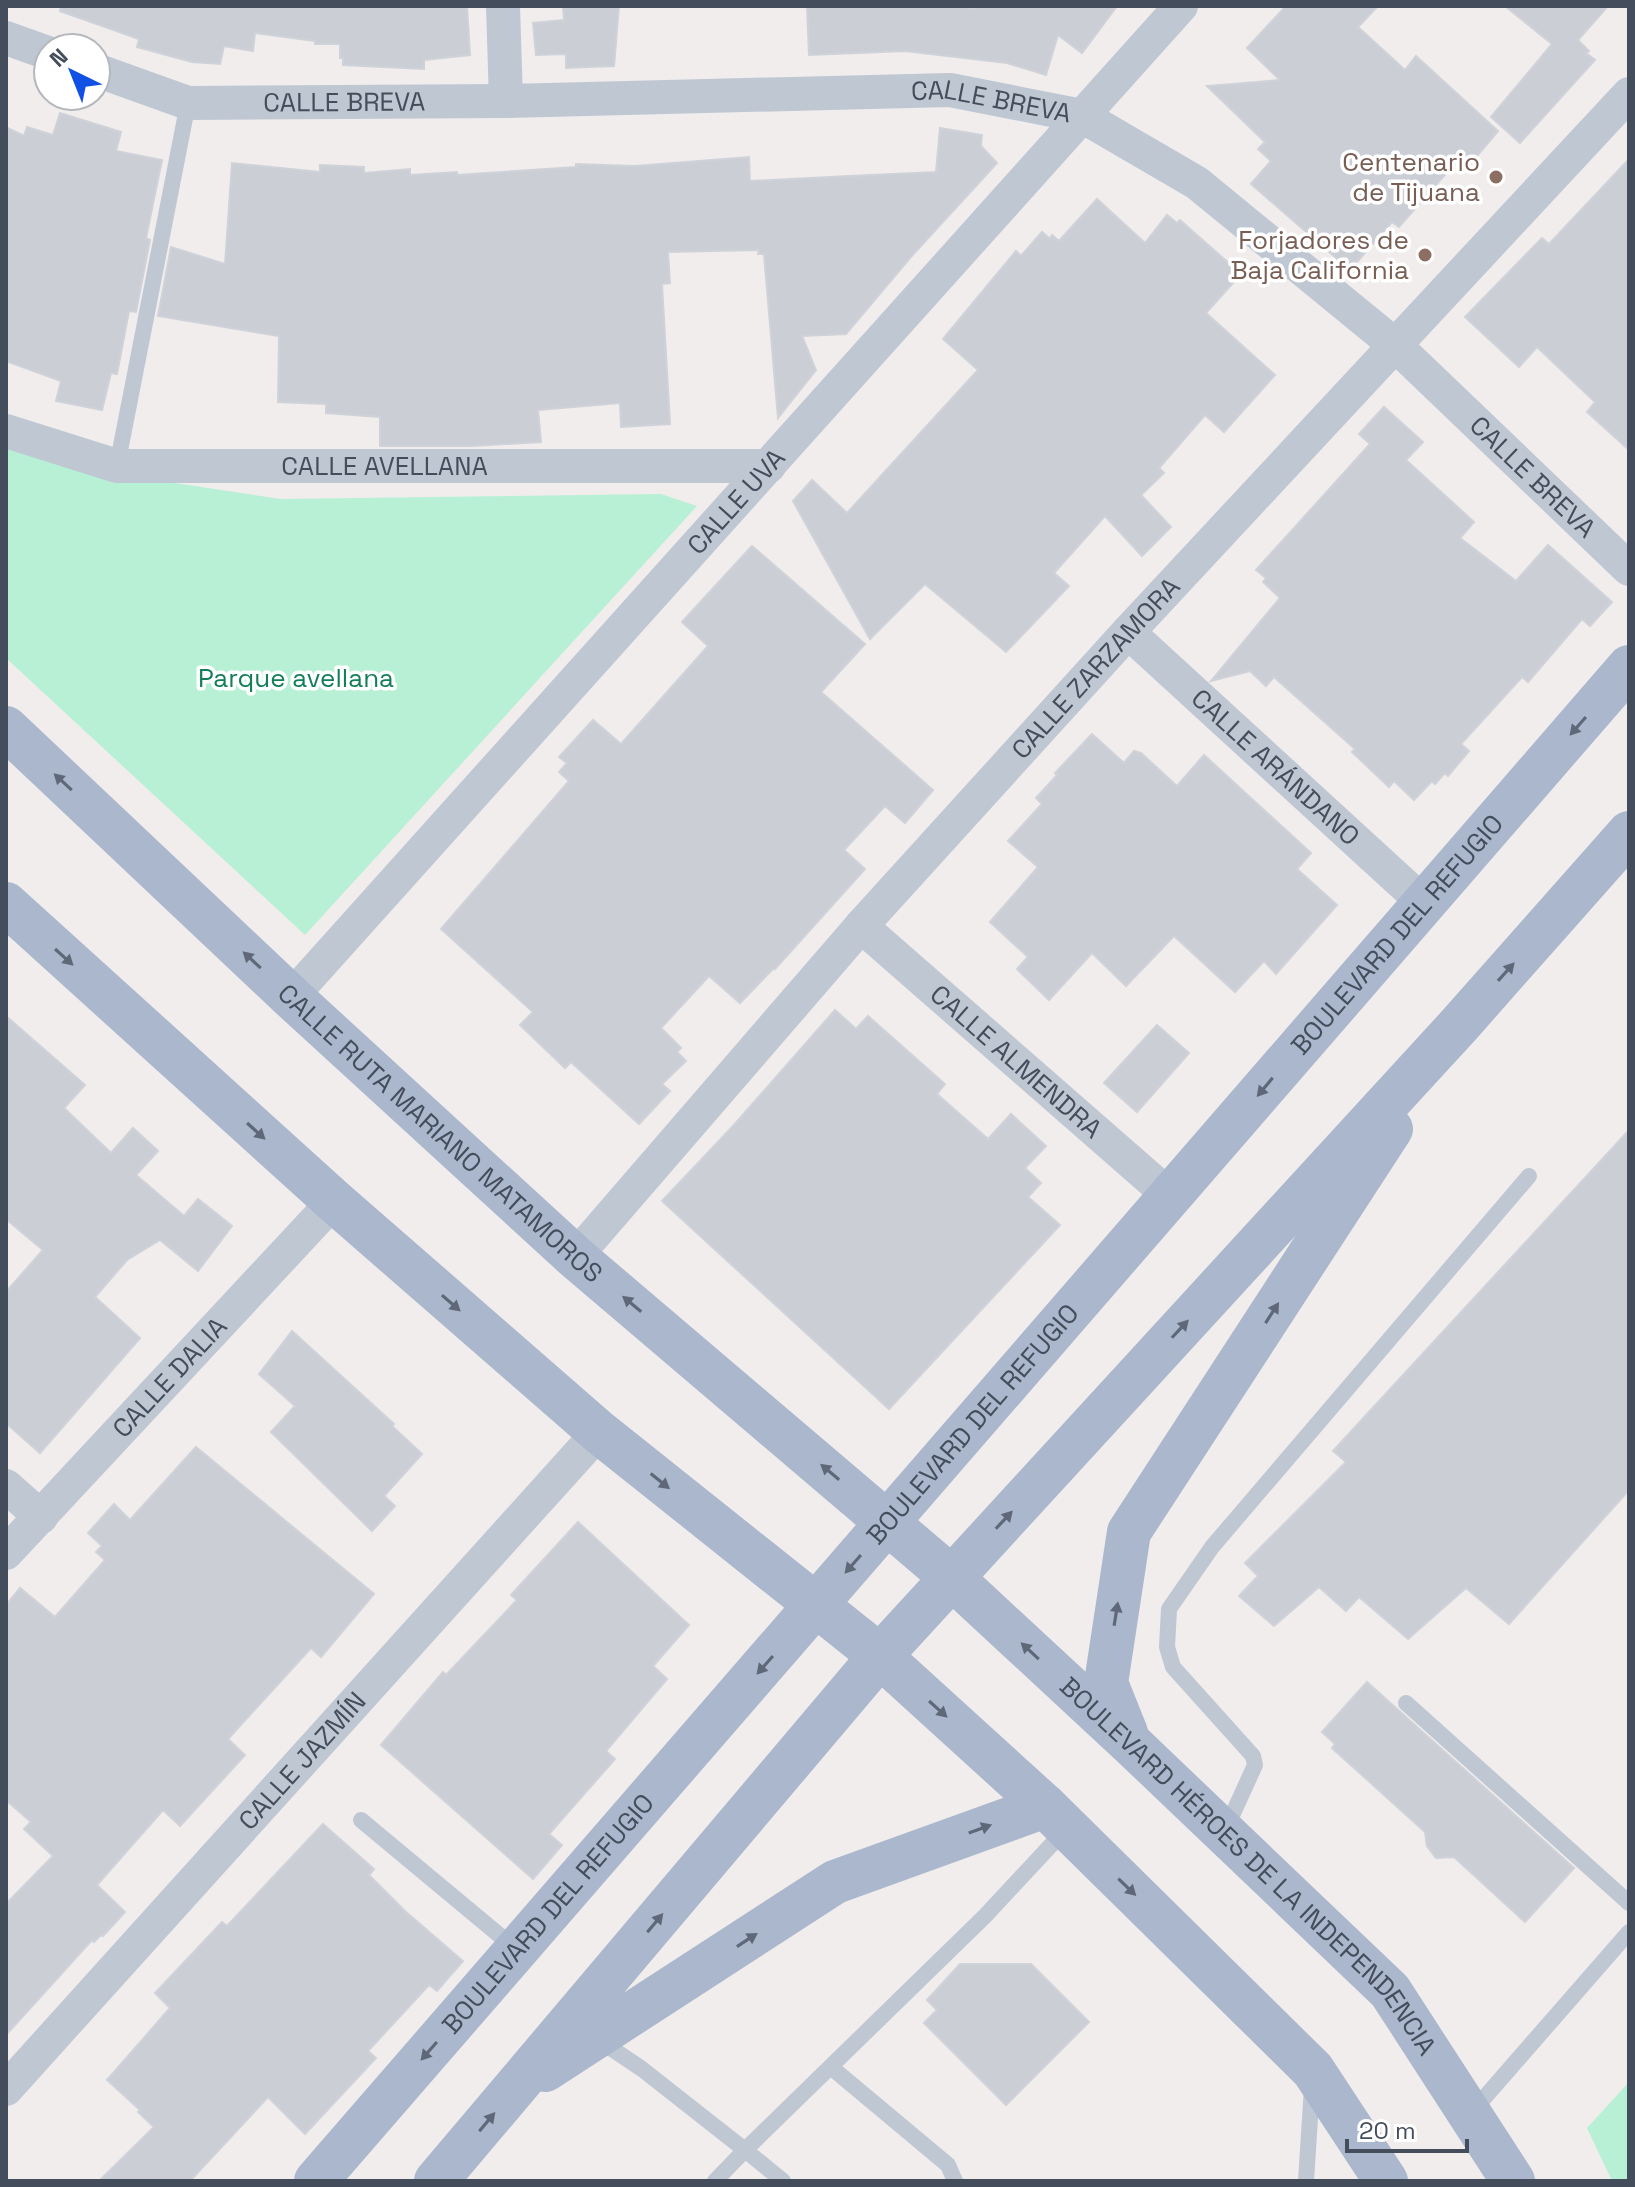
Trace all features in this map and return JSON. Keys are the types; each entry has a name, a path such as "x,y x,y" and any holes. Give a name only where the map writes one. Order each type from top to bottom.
{"main road":[{"name":"BOULEVARD DEL REFUGIO","path":"316,2181 890,1523 1629,667"},
{"name":"CALLE RUTA MARIANO MATAMOROS","path":"6,728 291,997 575,1257 951,1577"},
{"path":"585,2029 880,1656 1460,1024 1629,833"},
{"path":"6,904 334,1201 599,1432 880,1656 1056,1817 1313,2070 1386,2181"},
{"path":"1130,1743 1106,1683 1129,1532 1460,1024"},
{"name":"BOULEVARD HÉROES DE LA INDEPENDENCIA","path":"951,1577 1390,1991 1513,2181"},
{"path":"436,2181 516,2088 585,2029 835,1882 1056,1817"}],"street":[{"path":"503,6 506,101"},
{"name":"CALLE UVA","path":"291,997 1181,6"},
{"path":"6,38 32,47"},
{"name":"CALLE BREVA","path":"112,76 188,103 506,101 950,90 1082,116 1197,183 1395,345 1629,569"},
{"name":"CALLE ZARZAMORA","path":"575,1257 861,926 1128,632 1629,94"},
{"name":"CALLE AVELLANA","path":"6,431 117,466 769,466"},
{"name":"CALLE ARÁNDANO","path":"1128,632 1424,903"},
{"name":"CALLE ALMENDRA","path":"861,926 1171,1197"},
{"name":"CALLE DALIA","path":"6,1553 334,1201"},
{"name":"CALLE JAZMÍN","path":"6,2089 599,1432"},
{"path":"6,1486 41,1517"}],"lane":[{"path":"117,466 188,103"},
{"path":"1225,1833 1255,1765 1248,1750 1173,1667 1167,1647 1169,1609 1212,1547 1529,1176"},
{"path":"1406,1703 1629,1903"},
{"path":"715,2181 985,1916 1056,1817"},
{"path":"361,1820 517,1950"},
{"path":"1470,2114 1629,1932"},
{"path":"585,2029 642,2069 783,2181"},
{"path":"832,2068 948,2165 955,2181"},
{"path":"1306,2181 1313,2070"}],"green space":[{"name":"Parque avellana","path":"6,446 122,475 281,499 661,494 697,506 305,935 6,658"},
{"path":"1629,2082 1629,2181 1612,2181 1587,2128"}],"building":[{"path":"61,6 467,6 470,55 424,60 424,69 343,65 340,44 315,44 315,41 255,33 253,51 224,46 220,64 192,62 137,47 139,39 60,11"},
{"path":"563,6 619,6 614,66 566,68 566,54 536,55 533,23 564,20"},
{"path":"807,6 961,6 975,9 976,6 1117,6 1082,53 1058,35 1046,75 1007,63 905,51 809,55"},
{"path":"1286,6 1378,6 1358,27 1405,70 1416,56 1498,131 1467,168 1458,160 1399,227 1392,222 1350,270 1251,184 1271,161 1258,149 1265,142 1207,86 1280,80 1247,48"},
{"path":"1505,6 1608,6 1578,40 1595,60 1520,143 1491,117 1552,44"},
{"path":"60,113 121,132 116,151 162,160 146,238 150,240 136,312 129,311 117,374 111,373 102,410 56,401 61,381 6,361 6,127 24,136 27,127 53,135"},
{"path":"940,128 982,135 981,146 997,163 846,334 802,336 816,370 778,418 764,254 758,254 759,250 668,252 670,283 662,284 670,424 621,427 620,403 538,410 541,442 380,446 380,417 326,413 326,404 278,402 279,336 158,316 171,247 225,264 232,163 320,172 320,165 364,167 364,173 410,169 410,175 457,172 457,175 576,167 576,164 635,166 749,157 750,181 936,172"},
{"path":"1629,159 1629,450 1587,412 1595,402 1537,347 1519,367 1465,317 1542,238 1549,244"},
{"path":"1097,199 1145,243 1167,215 1177,223 1180,220 1241,274 1206,313 1275,375 1224,432 1205,415 1159,468 1164,473 1141,495 1171,527 1142,556 1105,516 1054,573 1069,586 1006,652 925,584 870,639 793,501 812,480 847,513 978,370 943,339 1016,251 1021,256 1042,232 1050,239 1052,235 1059,241"},
{"path":"1384,407 1423,442 1406,460 1474,522 1460,538 1516,581 1548,545 1612,602 1590,626 1582,619 1528,682 1522,677 1461,744 1469,751 1448,776 1445,773 1435,784 1432,781 1414,800 1394,781 1389,787 1352,752 1355,749 1274,677 1266,686 1250,671 1211,681 1280,598 1263,582 1266,578 1256,570 1370,444 1359,434"},
{"path":"752,546 865,644 821,692 933,790 905,823 885,806 844,850 865,869 775,969 740,1003 709,976 661,1028 681,1048 677,1052 686,1061 662,1084 670,1091 639,1124 571,1062 565,1068 520,1025 533,1012 441,929 569,781 559,772 567,763 559,757 593,720 621,744 708,646 682,622"},
{"path":"1092,734 1124,763 1134,751 1141,753 1177,786 1204,755 1311,853 1297,869 1337,905 1276,974 1264,961 1235,992 1174,936 1126,986 1092,953 1049,1000 1017,969 1028,957 990,922 1038,867 1008,841 1042,804 1036,798 1057,775 1055,773"},
{"path":"835,1010 856,1029 868,1016 945,1084 937,1094 988,1139 1011,1114 1046,1146 1025,1168 1041,1183 1028,1197 1060,1225 889,1409 662,1201"},
{"path":"6,1016 85,1085 64,1108 111,1153 133,1128 158,1151 136,1175 184,1216 198,1199 232,1226 198,1271 160,1240 127,1260 95,1297 140,1338 40,1453 6,1423 6,1292 43,1250 6,1219"},
{"path":"1157,1025 1189,1053 1137,1112 1104,1083"},
{"path":"1629,1130 1629,1490 1509,1624 1466,1588 1408,1639 1359,1597 1346,1611 1319,1587 1274,1626 1239,1596 1258,1576 1245,1563 1346,1462 1333,1451"},
{"path":"292,1331 394,1424 392,1426 422,1454 384,1496 395,1506 372,1531 271,1432 295,1406 259,1374"},
{"path":"196,1447 374,1594 321,1657 311,1648 228,1739 245,1755 180,1826 163,1810 97,1885 125,1912 103,1936 94,1942 92,1940 6,2035 6,1904 53,1856 24,1829 31,1822 6,1800 6,1605 20,1588 55,1617 105,1560 96,1552 102,1546 88,1533 114,1504 130,1520"},
{"path":"578,1522 689,1625 653,1666 667,1679 606,1751 615,1759 549,1834 562,1845 533,1879 381,1745 443,1672 446,1675 517,1600 511,1595"},
{"path":"1367,1682 1574,1868 1525,1922 1454,1857 1436,1858 1427,1846 1425,1832 1332,1748 1335,1744 1322,1732"},
{"path":"323,1824 374,1869 369,1875 405,1911 463,1961 437,1991 429,1985 368,2051 376,2058 305,2134 268,2097 190,2181 99,2181 154,2127 107,2080 170,2008 155,1993 222,1922 227,1926"},
{"path":"960,1964 1031,1964 1089,2022 1006,2105 924,2023 937,2010 927,2000"}],"place":[{"name":"Centenario de Tijuana","path":"1496,177"},
{"name":"Forjadores de Baja California","path":"1425,255"}]}
